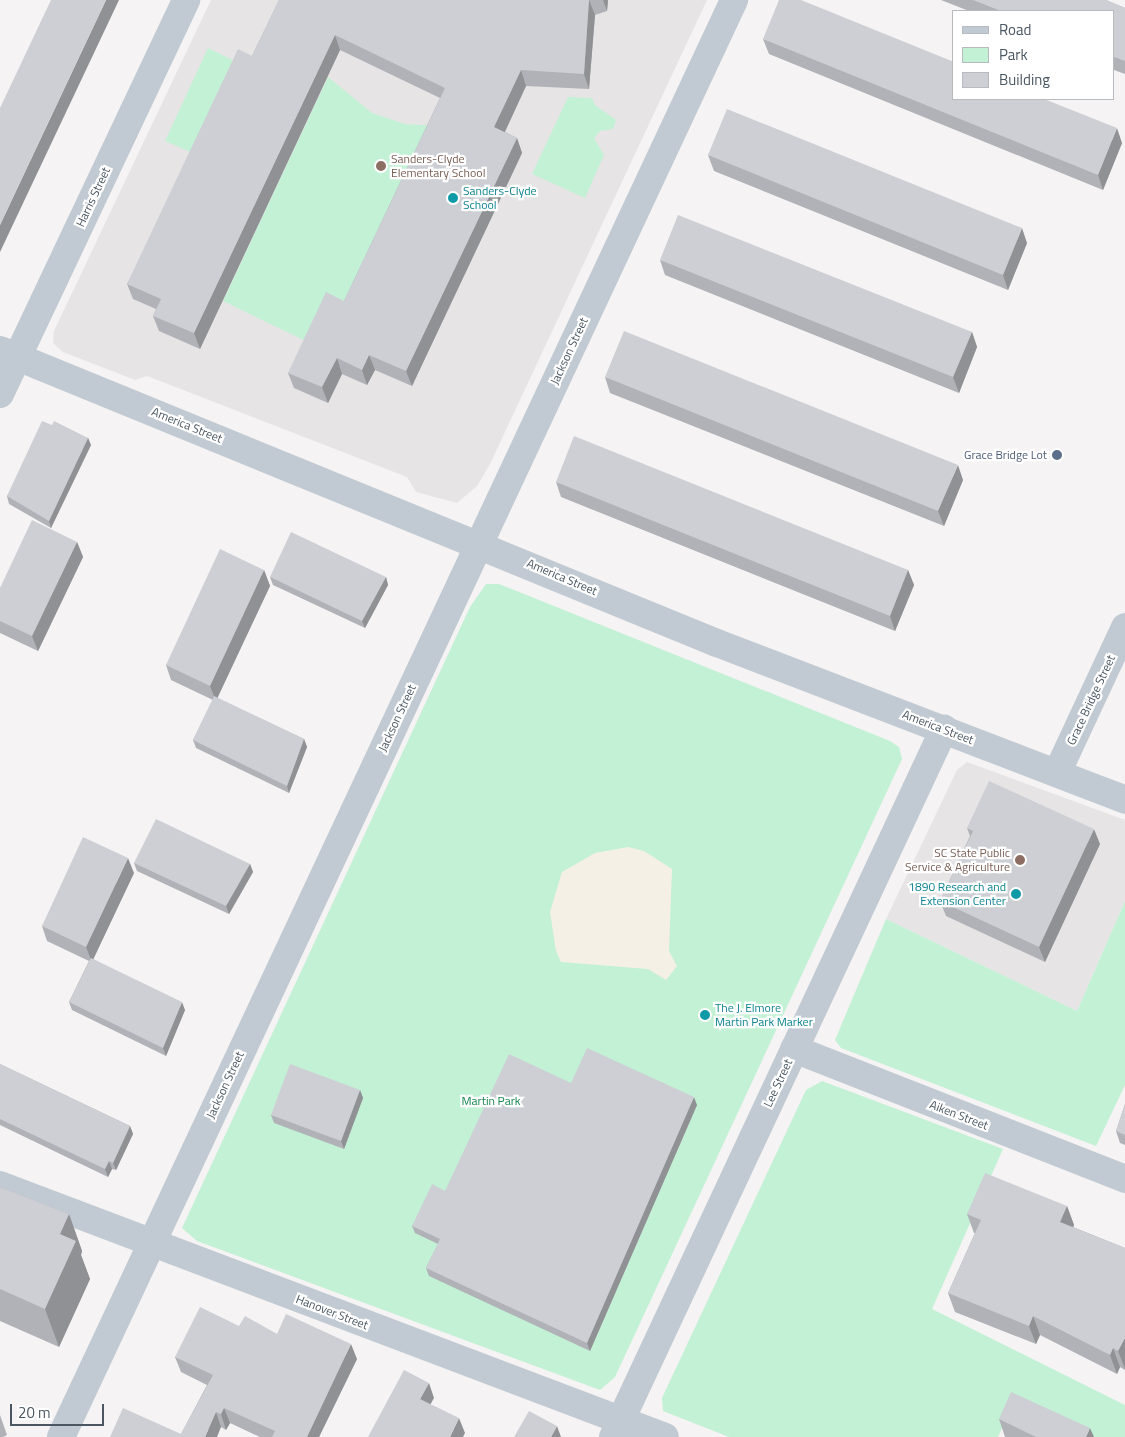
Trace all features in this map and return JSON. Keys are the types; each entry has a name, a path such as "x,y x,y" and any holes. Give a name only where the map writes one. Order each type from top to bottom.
{"street":[{"name":"Harris Street","path":"0,394 9,354 186,0"},
{"name":"Jackson Street","path":"61,1437 150,1243 734,0"},
{"name":"America Street","path":"9,354 479,542 718,642 1125,800"},
{"name":"Grace Bridge Street","path":"1057,774 1125,627"},
{"name":"Lee Street","path":"617,1429 944,729"},
{"name":"Aiken Street","path":"794,1050 1125,1180"},
{"name":"Hanover Street","path":"0,1185 617,1429 665,1437"}],"shaded area":[{"name":"Sanders-Clyde Elementary School","path":"211,0 707,0 490,464 477,486 457,503 416,492 407,477 147,376 135,380 63,352 53,343 54,331"},
{"name":"SC State Public Service & Agriculture","path":"967,762 1125,820 1125,901 1077,1011 886,919 957,770"}],"green space":[{"path":"208,48 243,65 200,156 165,141"},
{"path":"328,77 372,113 405,124 440,126 350,316 314,345 223,301"},
{"path":"568,97 592,98 595,105 616,120 613,129 600,131 594,138 604,155 585,198 532,174"},
{"name":"Martin Park","path":"486,584 499,584 890,741 899,747 902,759 615,1377 600,1390 197,1241 182,1228 470,607"},
{"path":"1125,901 1125,1085 1096,1146 841,1048 835,1040 886,919 1077,1011"},
{"path":"822,1081 1003,1149 932,1309 1125,1405 1125,1437 1083,1437 1013,1404 998,1437 729,1437 663,1411 662,1398 806,1090"}],"sand":[{"path":"628,847 644,851 672,869 669,951 677,966 666,980 648,969 561,962 556,951 550,912 562,872 595,853"}],"building":[{"path":"51,0 106,0 0,225 0,108"},
{"name":"Sanders-Clyde School","path":"279,0 589,0 584,74 521,70 494,127 517,138 406,371 369,355 362,370 337,358 322,387 288,373 326,292 344,301 445,88 335,35 194,333 153,316 161,299 127,284 238,49 252,56"},
{"path":"779,0 801,0 952,61 952,100 1047,100 1117,128 1098,175 763,39"},
{"path":"973,0 1106,0 1125,8 1125,61 1115,57 1115,10 998,10"},
{"path":"727,109 1022,228 1003,275 708,155"},
{"path":"678,215 972,332 953,377 660,260"},
{"path":"624,331 958,465 938,511 605,377"},
{"path":"42,421 52,425 54,421 88,438 49,521 7,496"},
{"path":"574,436 908,570 890,616 556,482"},
{"path":"32,520 77,542 32,636 0,621 0,588"},
{"path":"291,532 386,577 362,621 270,577"},
{"path":"220,549 264,570 210,686 166,665"},
{"path":"214,696 304,739 287,786 193,740"},
{"name":"1890 Research and Extension Center","path":"989,781 1094,829 1039,947 940,901 973,831 967,828"},
{"path":"156,819 250,864 226,906 134,863"},
{"path":"83,837 128,858 86,947 42,926"},
{"path":"91,958 182,1002 163,1048 69,1002"},
{"path":"587,1048 694,1097 587,1343 426,1268 440,1239 412,1226 432,1184 445,1191 509,1054 571,1083"},
{"path":"0,1064 130,1126 113,1163 109,1161 105,1169 0,1119"},
{"path":"290,1064 360,1090 341,1141 271,1115"},
{"path":"1125,1104 1125,1135 1116,1131"},
{"path":"985,1173 1067,1206 1060,1222 1125,1248 1125,1338 1118,1351 1113,1348 1110,1355 1033,1316 1029,1326 948,1293 981,1220 967,1214"},
{"path":"0,1187 69,1214 60,1234 76,1241 45,1309 0,1289"},
{"path":"200,1307 239,1326 245,1316 277,1334 286,1314 351,1344 307,1437 272,1437 275,1431 224,1408 221,1414 216,1412 205,1437 110,1437 123,1408 181,1434 213,1375 175,1357"},
{"path":"404,1370 429,1383 420,1399 459,1418 450,1437 368,1437"},
{"path":"1011,1392 1090,1428 1086,1437 1036,1437 999,1419"},
{"path":"529,1411 557,1426 551,1437 514,1437"}],"place":[{"name":"Sanders-Clyde Elementary School","path":"381,166"},
{"name":"Sanders-Clyde School","path":"453,198"},
{"name":"Grace Bridge Lot","path":"1057,455"},
{"name":"SC State Public Service & Agriculture","path":"1020,860"},
{"name":"1890 Research and Extension Center","path":"1016,894"},
{"name":"The J. Elmore Martin Park Marker","path":"705,1015"}]}
